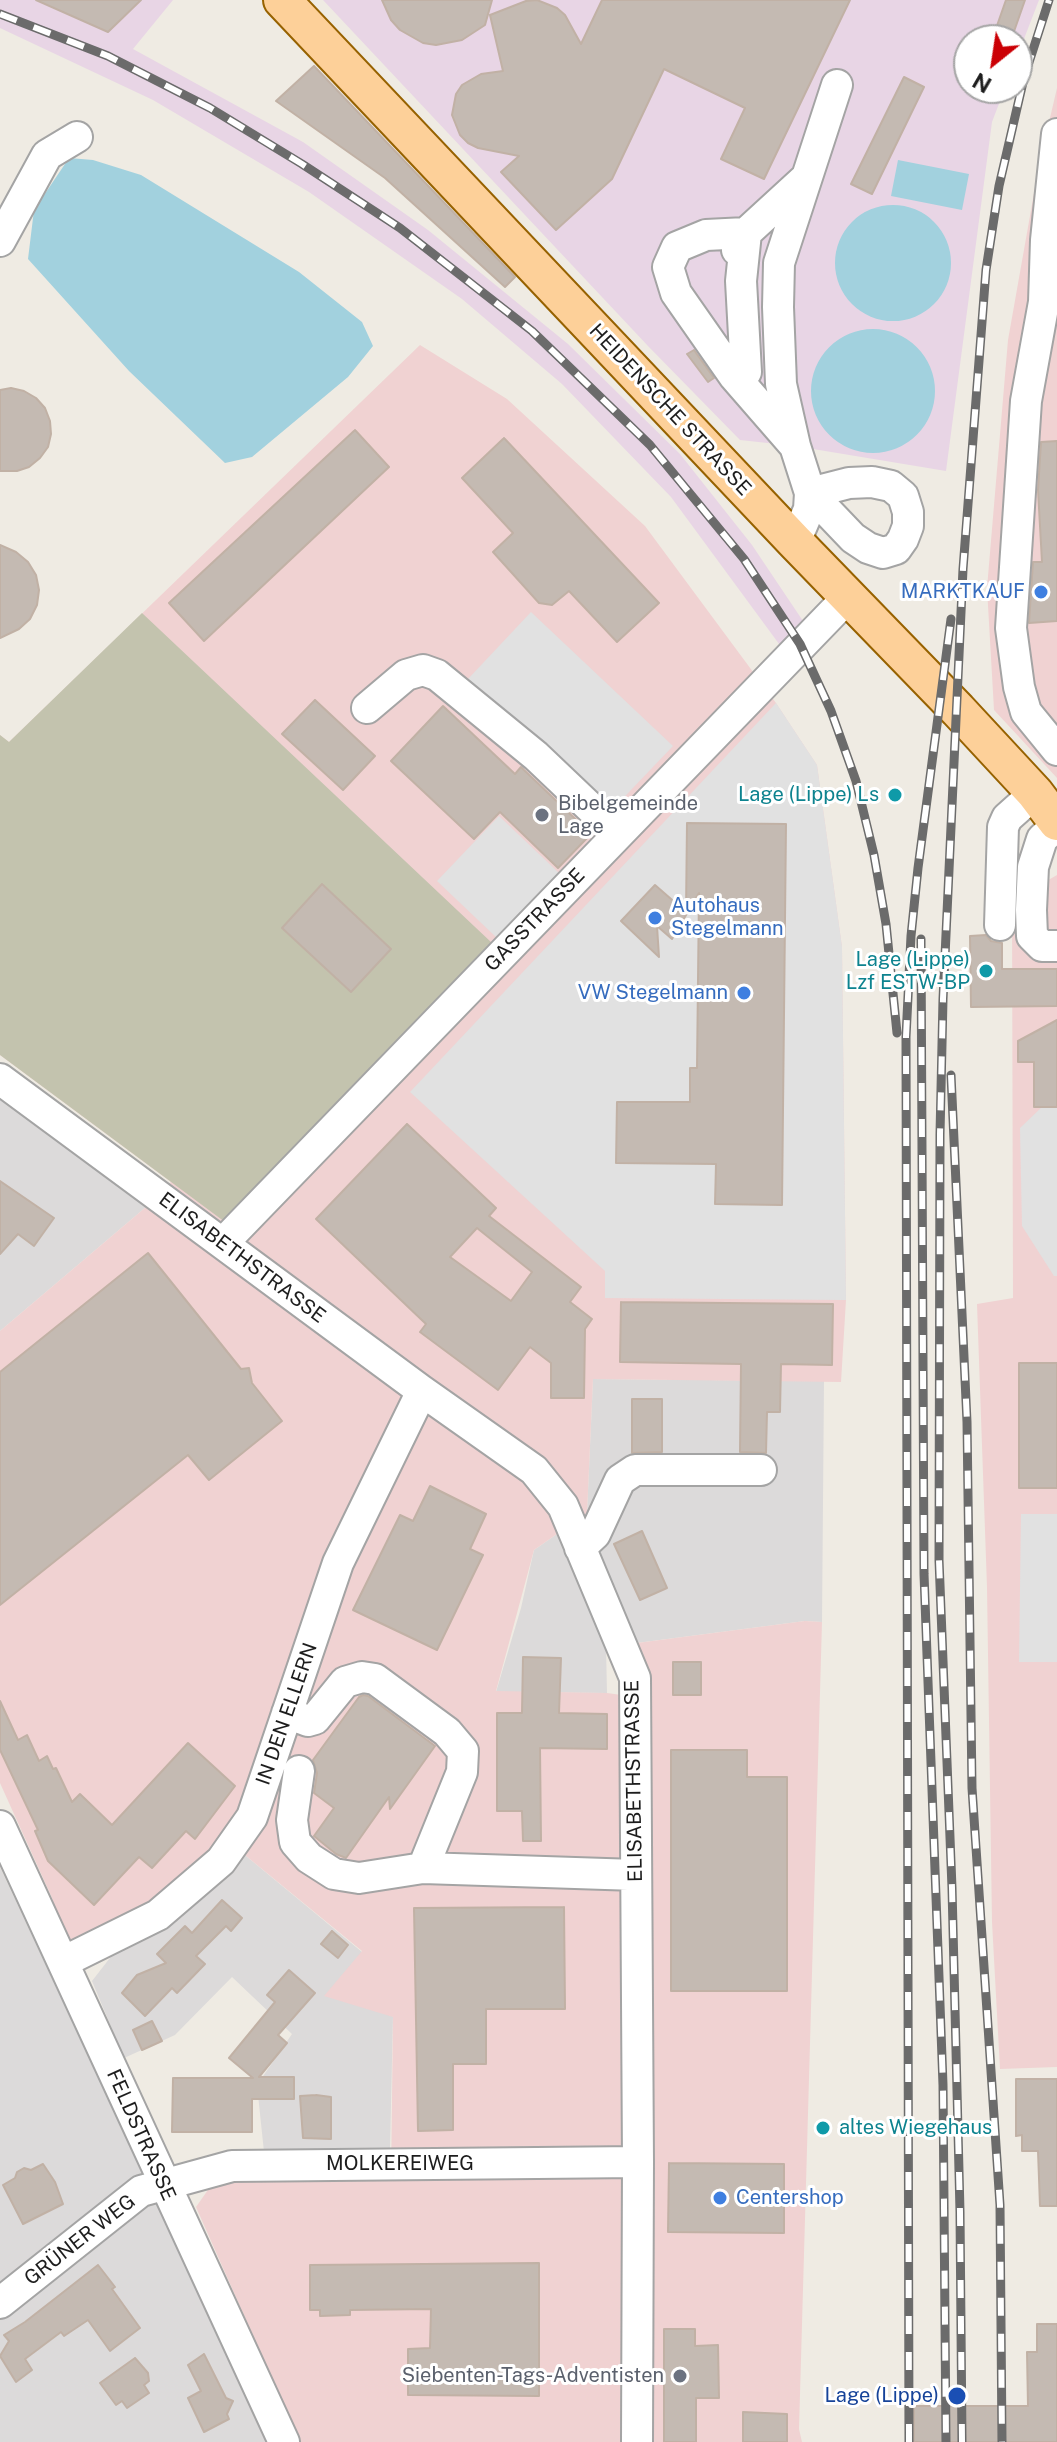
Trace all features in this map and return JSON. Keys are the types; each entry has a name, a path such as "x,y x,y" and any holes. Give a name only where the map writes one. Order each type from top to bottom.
{"main road":[{"name":"HEIDENSCHE STRASSE","path":"282,0 1035,793 1057,824"}],"street":[{"path":"795,542 809,509 810,493 795,446 781,384 779,263 837,85"},
{"path":"1057,134 1046,240 1044,302 1026,401 1011,628 1019,687 1026,712 1057,750"},
{"path":"0,241 47,155 77,137"},
{"path":"795,446 792,394 795,298 807,176"},
{"path":"740,374 728,302 728,275 734,256 746,233 807,176"},
{"path":"746,233 706,235 677,247 668,267 676,293 795,446"},
{"name":"GASSTRASSE","path":"223,1243 848,597"},
{"path":"367,708 406,675 423,670 437,675 536,756 618,834"},
{"path":"1000,925 1003,827 1007,818 1035,793"},
{"path":"1057,824 1042,839 1033,867 1031,910 1032,936 1042,946 1057,946"},
{"name":"ELISABETHSTRASSE","path":"0,1079 422,1391 534,1470 563,1506 635,1678 637,2442"},
{"name":"IN DEN ELLERN","path":"63,1962 158,1915 221,1861 252,1817 338,1563 422,1391"},
{"path":"580,1548 595,1534 620,1480 635,1470 761,1470"},
{"path":"287,1713 308,1721 315,1719 345,1682 362,1677 375,1679 447,1732 463,1751 462,1772 423,1868"},
{"path":"299,1771 292,1810 292,1831 300,1851 334,1874 353,1878 423,1868 636,1875"},
{"name":"FELDSTRASSE","path":"0,1826 284,2442"},
{"name":"MOLKEREIWEG","path":"163,2184 232,2166 638,2162"},
{"name":"GRÜNER WEG","path":"0,2303 141,2191 163,2184"}],"shaded area":[{"path":"0,0 173,0 133,49 303,142 428,230 568,344 680,454 752,545 805,624 782,648 671,497 562,384 462,299 309,192 153,100 0,28"},
{"path":"323,0 1039,0 1030,24 953,24 953,104 999,104 992,122 946,471 740,440"},
{"path":"1057,88 1057,778 994,710 987,588 1008,340 1039,165"},
{"path":"420,345 507,399 645,526 776,703 817,765 842,947 846,1300 841,1382 593,1379 587,1513 534,1550 496,1691 607,1693 643,1698 637,1643 805,1621 822,1622 799,2429 802,2442 300,2442 196,2207 210,2187 235,2178 391,2180 393,2017 324,1996 362,1951 240,1851 158,1903 69,1951 52,1898 0,1783 0,1331 146,1207 171,1182 0,1055 0,735 9,742"},
{"path":"531,612 673,746 609,813 468,679"},
{"path":"142,613 492,943 225,1222 0,1055 0,735 9,742"},
{"path":"776,703 817,765 842,947 846,1300 605,1298 605,1271 410,1092"},
{"path":"499,816 559,873 497,938 437,881"},
{"path":"1057,875 1057,2067 1000,2069 992,1922 987,1587 977,1304 1013,1298 1012,901"},
{"path":"0,1099 146,1207 0,1331"},
{"path":"1042,1107 1057,1107 1057,1276 1054,1276 1022,1226 1020,1128"},
{"path":"593,1379 824,1381 822,1622 805,1621 606,1647 607,1693 496,1692 521,1608 534,1550 587,1513"},
{"path":"1021,1514 1057,1514 1057,1662 1019,1662"},
{"path":"240,1851 362,1952 393,2017 390,2148 264,2152 257,2085 292,2034 232,1977 175,2035 124,2058 92,1981 113,1954"},
{"path":"0,1867 268,2442 0,2442"}],"water":[{"path":"69,158 93,160 141,175 299,272 362,322 373,346 348,377 252,457 225,463 129,371 28,259 34,210"},
{"path":"898,160 969,174 962,210 891,196"},
{"path":"893,205 915,210 934,222 946,241 951,263 946,285 934,304 915,316 893,321 871,316 852,304 840,285 835,263 840,241 852,222 871,210"},
{"path":"873,329 897,334 917,347 930,367 935,391 930,415 917,435 897,448 873,453 849,448 829,435 816,415 811,391 816,367 829,347 849,334"}],"building":[{"path":"36,0 141,0 108,32"},
{"path":"382,0 492,0 485,25 462,40 436,45 423,43 400,30 391,20"},
{"path":"537,0 565,15 581,44 602,0 850,0 764,179 721,159 745,108 664,69 612,179 556,230 501,172 519,156 468,143 460,135 452,115 456,94 462,85 481,74 503,71 490,15"},
{"path":"1006,0 1025,0 1017,24 998,24"},
{"path":"314,66 515,277 505,287 385,178 276,101"},
{"path":"904,77 924,87 872,194 851,184"},
{"path":"694,350 714,378 708,382 687,354"},
{"path":"11,388 36,398 45,408 51,434 48,447 29,467 0,471 0,390"},
{"path":"355,430 389,467 204,641 169,603"},
{"path":"504,438 659,603 617,642 569,591 552,605 539,603 493,552 513,533 462,478"},
{"name":"MARKTKAUF","path":"1057,441 1057,621 1029,623 1033,562 1042,562 1038,490 1041,442"},
{"path":"0,545 28,562 36,575 39,590 37,605 30,619 19,629 0,638"},
{"path":"315,700 375,756 343,790 282,734"},
{"path":"443,706 515,774 521,767 591,834 558,868 500,812 474,839 391,761"},
{"path":"687,823 786,824 782,1205 715,1204 716,1164 616,1163 617,1102 690,1102 690,1068 697,1068 699,893 672,939 657,926 659,957 621,921 655,885 686,912"},
{"path":"322,884 391,949 351,992 282,928"},
{"path":"986,935 991,941 1002,943 1002,969 1057,969 1057,1006 971,1007 970,936"},
{"path":"1057,1020 1057,1107 1034,1107 1034,1062 1018,1062 1018,1041"},
{"path":"407,1124 496,1208 489,1216 581,1287 570,1302 592,1319 585,1329 584,1398 551,1398 551,1363 530,1347 498,1390 420,1332 426,1324 316,1219","holes":["477,1228 532,1272 511,1301 450,1257"]},
{"path":"0,1181 54,1218 34,1246 18,1234 0,1254"},
{"path":"148,1253 241,1369 249,1368 252,1383 282,1421 209,1480 188,1455 0,1605 0,1372"},
{"path":"621,1302 833,1304 832,1365 781,1364 780,1412 767,1412 766,1453 740,1452 741,1364 620,1362"},
{"path":"1019,1363 1057,1363 1057,1488 1019,1488"},
{"path":"632,1399 662,1399 662,1452 632,1453"},
{"path":"430,1486 486,1514 470,1549 483,1555 437,1650 353,1610 400,1515 413,1521"},
{"path":"642,1531 667,1588 640,1600 614,1544"},
{"path":"523,1657 561,1658 559,1713 607,1714 607,1749 540,1748 541,1841 523,1841 522,1811 497,1811 497,1713 522,1713"},
{"path":"673,1662 701,1662 701,1695 673,1695"},
{"path":"363,1695 435,1746 390,1809 389,1797 346,1858 314,1836 334,1808 314,1793 317,1773 313,1760"},
{"path":"0,1701 18,1740 27,1735 39,1761 47,1756 72,1802 80,1794 112,1825 188,1743 235,1786 195,1839 186,1831 152,1868 139,1857 94,1905 48,1861 35,1831 38,1830 0,1750"},
{"path":"671,1750 747,1750 747,1777 787,1777 787,1991 671,1991"},
{"path":"222,1900 242,1918 231,1931 226,1926 196,1956 205,1964 177,1993 172,1988 145,2016 122,1993 137,1975 166,1963 157,1954 185,1926 192,1933"},
{"path":"564,1907 565,2009 486,2009 486,2064 453,2064 453,2130 418,2131 414,1908"},
{"path":"332,1931 348,1945 338,1958 321,1944"},
{"path":"289,1970 315,1993 278,2035 287,2043 259,2077 294,2077 294,2099 252,2099 252,2132 172,2132 173,2078 253,2078 229,2058 275,2002 267,1995"},
{"path":"152,2021 162,2041 142,2050 133,2030"},
{"path":"1016,2079 1057,2079 1057,2206 1040,2206 1038,2151 1022,2151 1022,2135 1016,2136"},
{"path":"300,2096 331,2097 331,2139 303,2138"},
{"name":"Centershop","path":"669,2163 784,2164 784,2233 668,2232"},
{"path":"43,2164 55,2182 63,2204 23,2224 3,2185 24,2168 31,2170"},
{"path":"539,2263 539,2396 408,2395 408,2349 430,2348 431,2309 350,2310 350,2315 320,2316 320,2310 310,2310 310,2265"},
{"path":"98,2265 140,2328 110,2351 88,2320 64,2336 61,2332 25,2359 32,2370 16,2382 0,2356 9,2341 4,2335"},
{"path":"1037,2324 1057,2324 1057,2442 914,2442 914,2406 1028,2406 1027,2352 1037,2352"},
{"name":"Siebenten-Tags-Adventisten","path":"664,2329 695,2329 695,2346 718,2345 719,2398 696,2398 696,2442 664,2442"},
{"path":"204,2354 226,2398 233,2401 227,2414 229,2419 204,2432 188,2398 201,2391 188,2365"},
{"path":"135,2358 148,2373 149,2381 144,2385 149,2393 127,2408 122,2401 116,2405 100,2383"},
{"path":"743,2412 787,2414 787,2442 743,2442"}],"railway":[{"path":"962,2442 952,1888 939,1560 943,999 963,569 986,270 999,186 1024,78 1049,0"},
{"path":"0,14 108,56 210,108 400,228 532,331 650,445 744,559 800,644 831,711 856,781 874,855 886,924 897,1033"},
{"path":"909,2442 906,1037 918,868 951,619"},
{"path":"921,939 924,1574 943,2085 946,2442"},
{"path":"951,1075 967,1422 972,1788 1000,2205 1002,2442"}],"place":[{"name":"MARKTKAUF","path":"1041,592"},
{"name":"Lage (Lippe) Ls","path":"895,795"},
{"name":"Bibelgemeinde Lage","path":"542,815"},
{"name":"Autohaus Stegelmann","path":"655,918"},
{"name":"Lage (Lippe) Lzf ESTW-BP","path":"986,971"},
{"name":"VW Stegelmann","path":"744,993"},
{"name":"altes Wiegehaus","path":"823,2128"},
{"name":"Centershop","path":"720,2198"},
{"name":"Siebenten-Tags-Adventisten","path":"680,2376"},
{"name":"Lage (Lippe)","path":"957,2396"}]}
